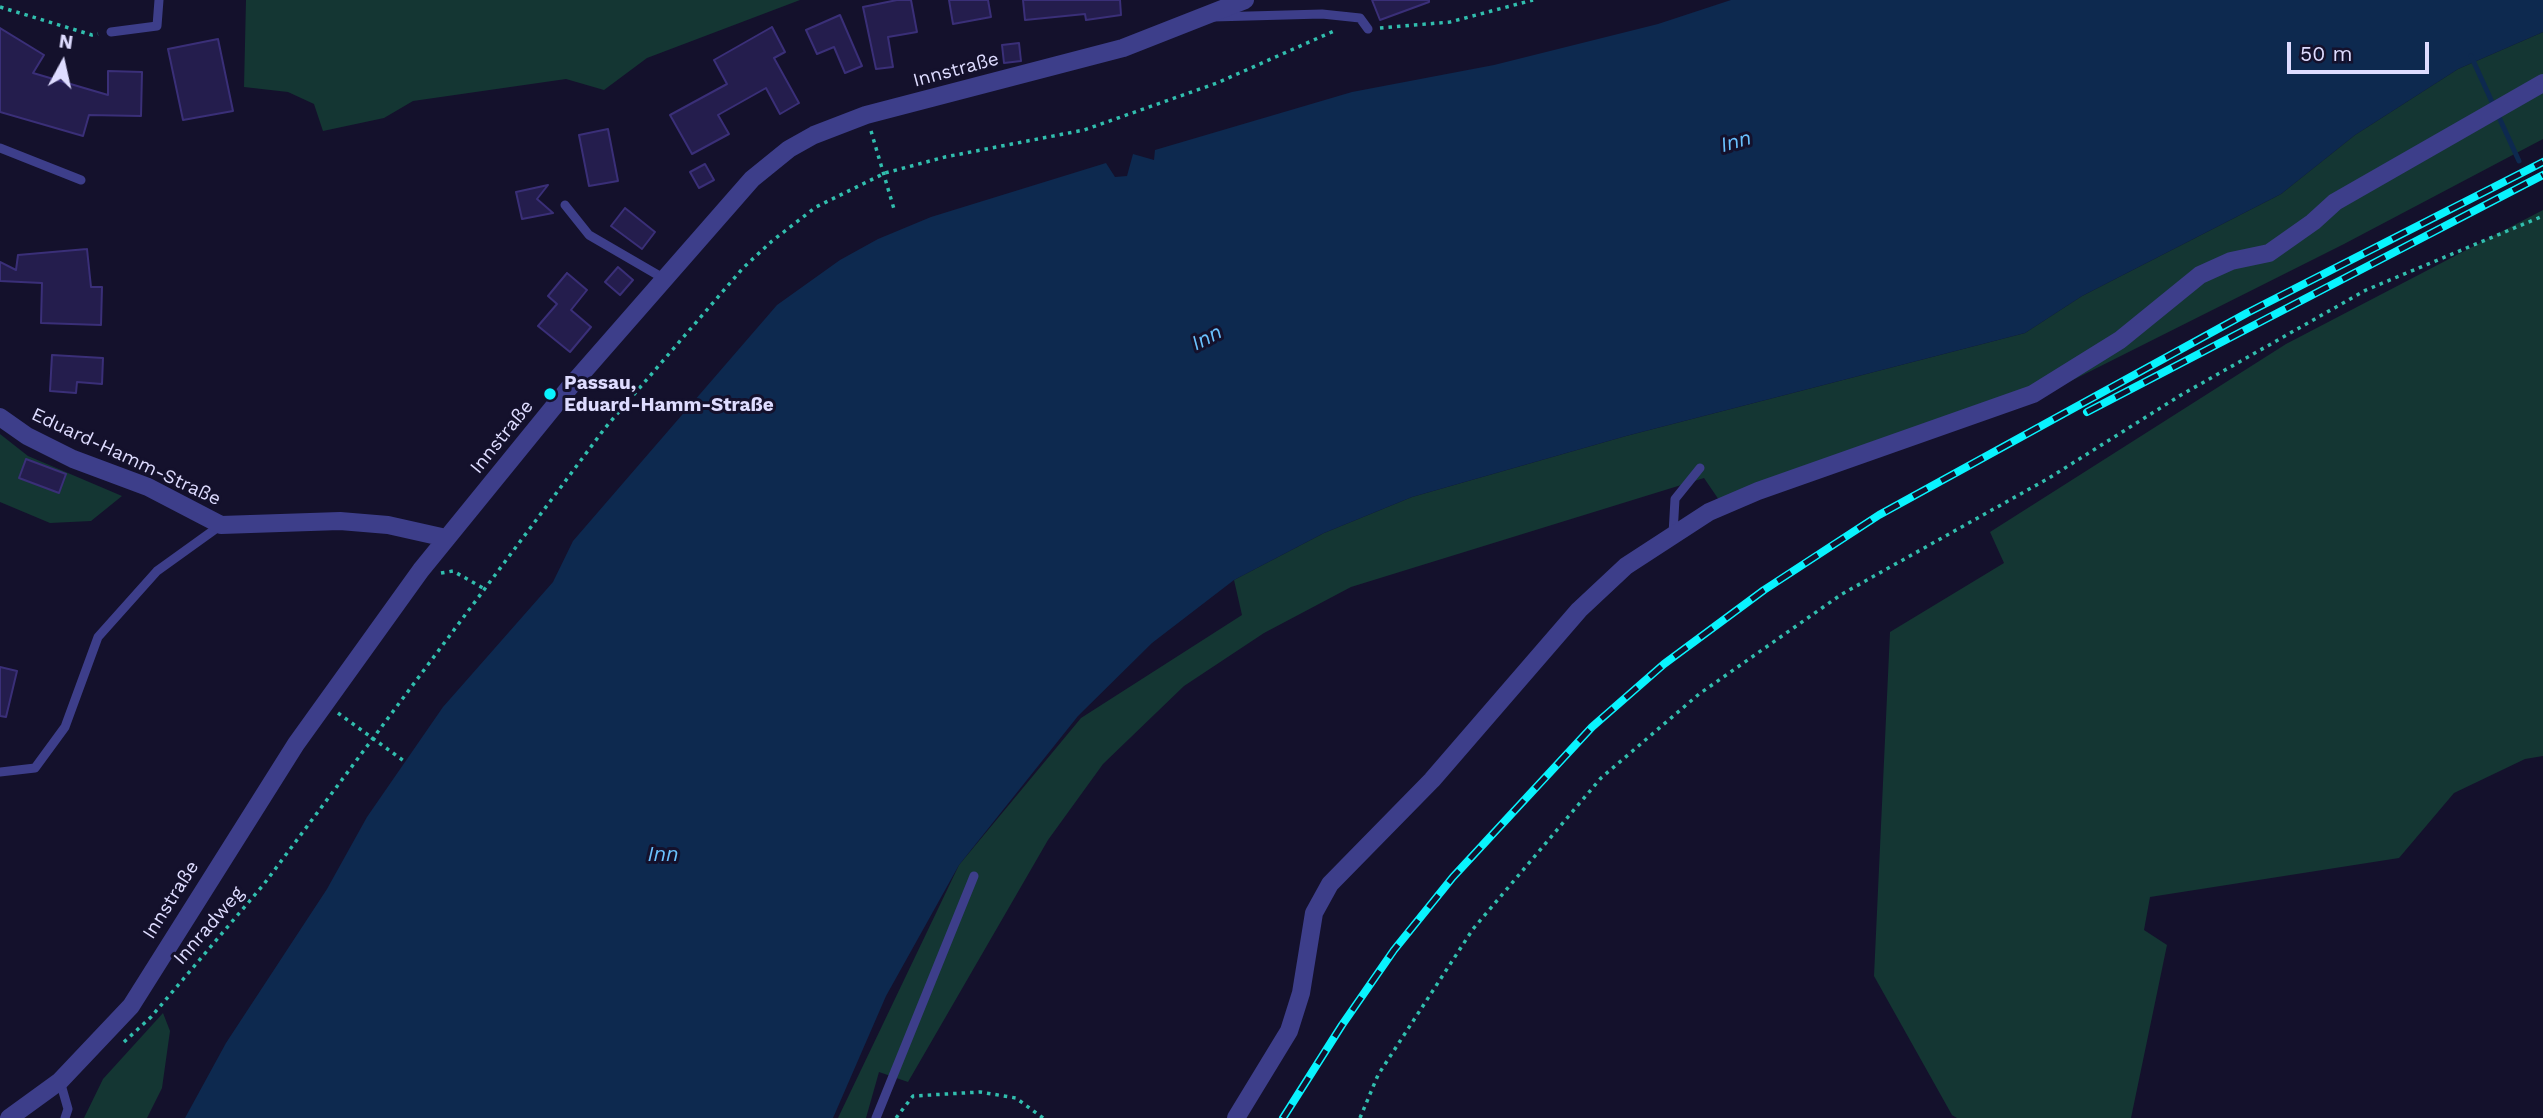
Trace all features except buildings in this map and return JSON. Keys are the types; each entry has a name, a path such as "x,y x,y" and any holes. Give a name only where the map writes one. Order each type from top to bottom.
{"street":[{"name":"Innstraße","path":"9,1118 60,1081 131,1006 244,822 325,704 446,538 663,278 752,179 789,149 814,135 866,115 1124,48 1208,17 1245,0"},
{"path":"1236,1118 1289,1031 1301,993 1314,913 1330,884 1432,780 1579,610 1626,566 1709,512 1758,491 2033,394 2120,340 2200,275 2231,261 2269,253 2314,222 2335,202 2543,83"},
{"name":"Eduard-Hamm-Straße","path":"0,416 27,436 73,460 148,487 220,525 340,521 388,524 446,538"}],"lane":[{"path":"111,32 157,26 159,0"},
{"path":"1208,17 1322,14 1360,18 1368,29"},
{"path":"0,148 80,180"},
{"path":"565,205 589,235 663,278"},
{"path":"1673,534 1675,499 1700,468"},
{"path":"0,772 35,768 65,727 98,638 157,571 220,525"},
{"path":"876,1118 975,877"},
{"path":"60,1081 68,1109 65,1118"}],"path":[{"path":"1368,29 1450,22 1533,0"},
{"path":"0,7 92,35 111,32"},
{"name":"Innradweg","path":"123,1043 151,1017 264,884 605,428 743,268 816,207 885,173 1084,130 1217,83 1323,34 1343,28 1368,29"},
{"path":"870,129 894,209"},
{"path":"1360,1118 1378,1075 1473,929 1601,778 1699,694 1842,593 2049,478 2181,396 2366,290 2543,216"},
{"path":"453,570 483,588"},
{"path":"325,704 404,761"},
{"path":"896,1118 913,1096 979,1092 1016,1098 1043,1118"}],"green space":[{"path":"246,0 800,0 647,58 604,90 566,79 413,101 384,118 323,131 314,104 288,92 244,87"},
{"path":"2543,32 2543,139 2344,244 2025,404 1719,500 1704,478 1351,587 1264,633 1184,686 1103,764 1048,840 908,1082 879,1072 866,1118 838,1118 959,865 1081,718 1242,615 1234,580 1324,533 1412,497 1626,436 2025,333 2082,296 2281,194 2355,135 2458,69"},
{"path":"2543,210 2543,756 2525,759 2454,793 2399,858 2150,897 2144,930 2167,945 2131,1118 1957,1118 1952,1115 1874,976 1890,632 2004,563 1990,532 2286,344"},
{"path":"0,434 28,456 122,496 91,521 50,523 0,502"},
{"path":"163,1013 170,1031 162,1088 147,1118 84,1118 103,1079"}],"water":[{"name":"Inn","path":"1731,0 2543,0 2543,32 2458,69 2355,135 2281,194 2082,296 2025,333 1626,436 1412,497 1324,533 1234,580 1152,643 1078,716 959,865 886,996 833,1118 185,1118 226,1043 327,889 367,817 443,707 553,582 573,541 777,305 840,260 878,239 931,217 1106,163 1115,177 1127,176 1133,154 1154,160 1155,150 1352,92 1494,65 1658,24"}],"waterway":[{"path":"2471,56 2519,161"}],"railway":[{"path":"1283,1118 1394,950 1453,877 1592,727 1664,664 1764,590 1879,515 2247,313 2543,162"},
{"path":"2087,412 2543,175"}],"place":[{"name":"Passau, Eduard-Hamm-Straße","path":"550,394"}]}
